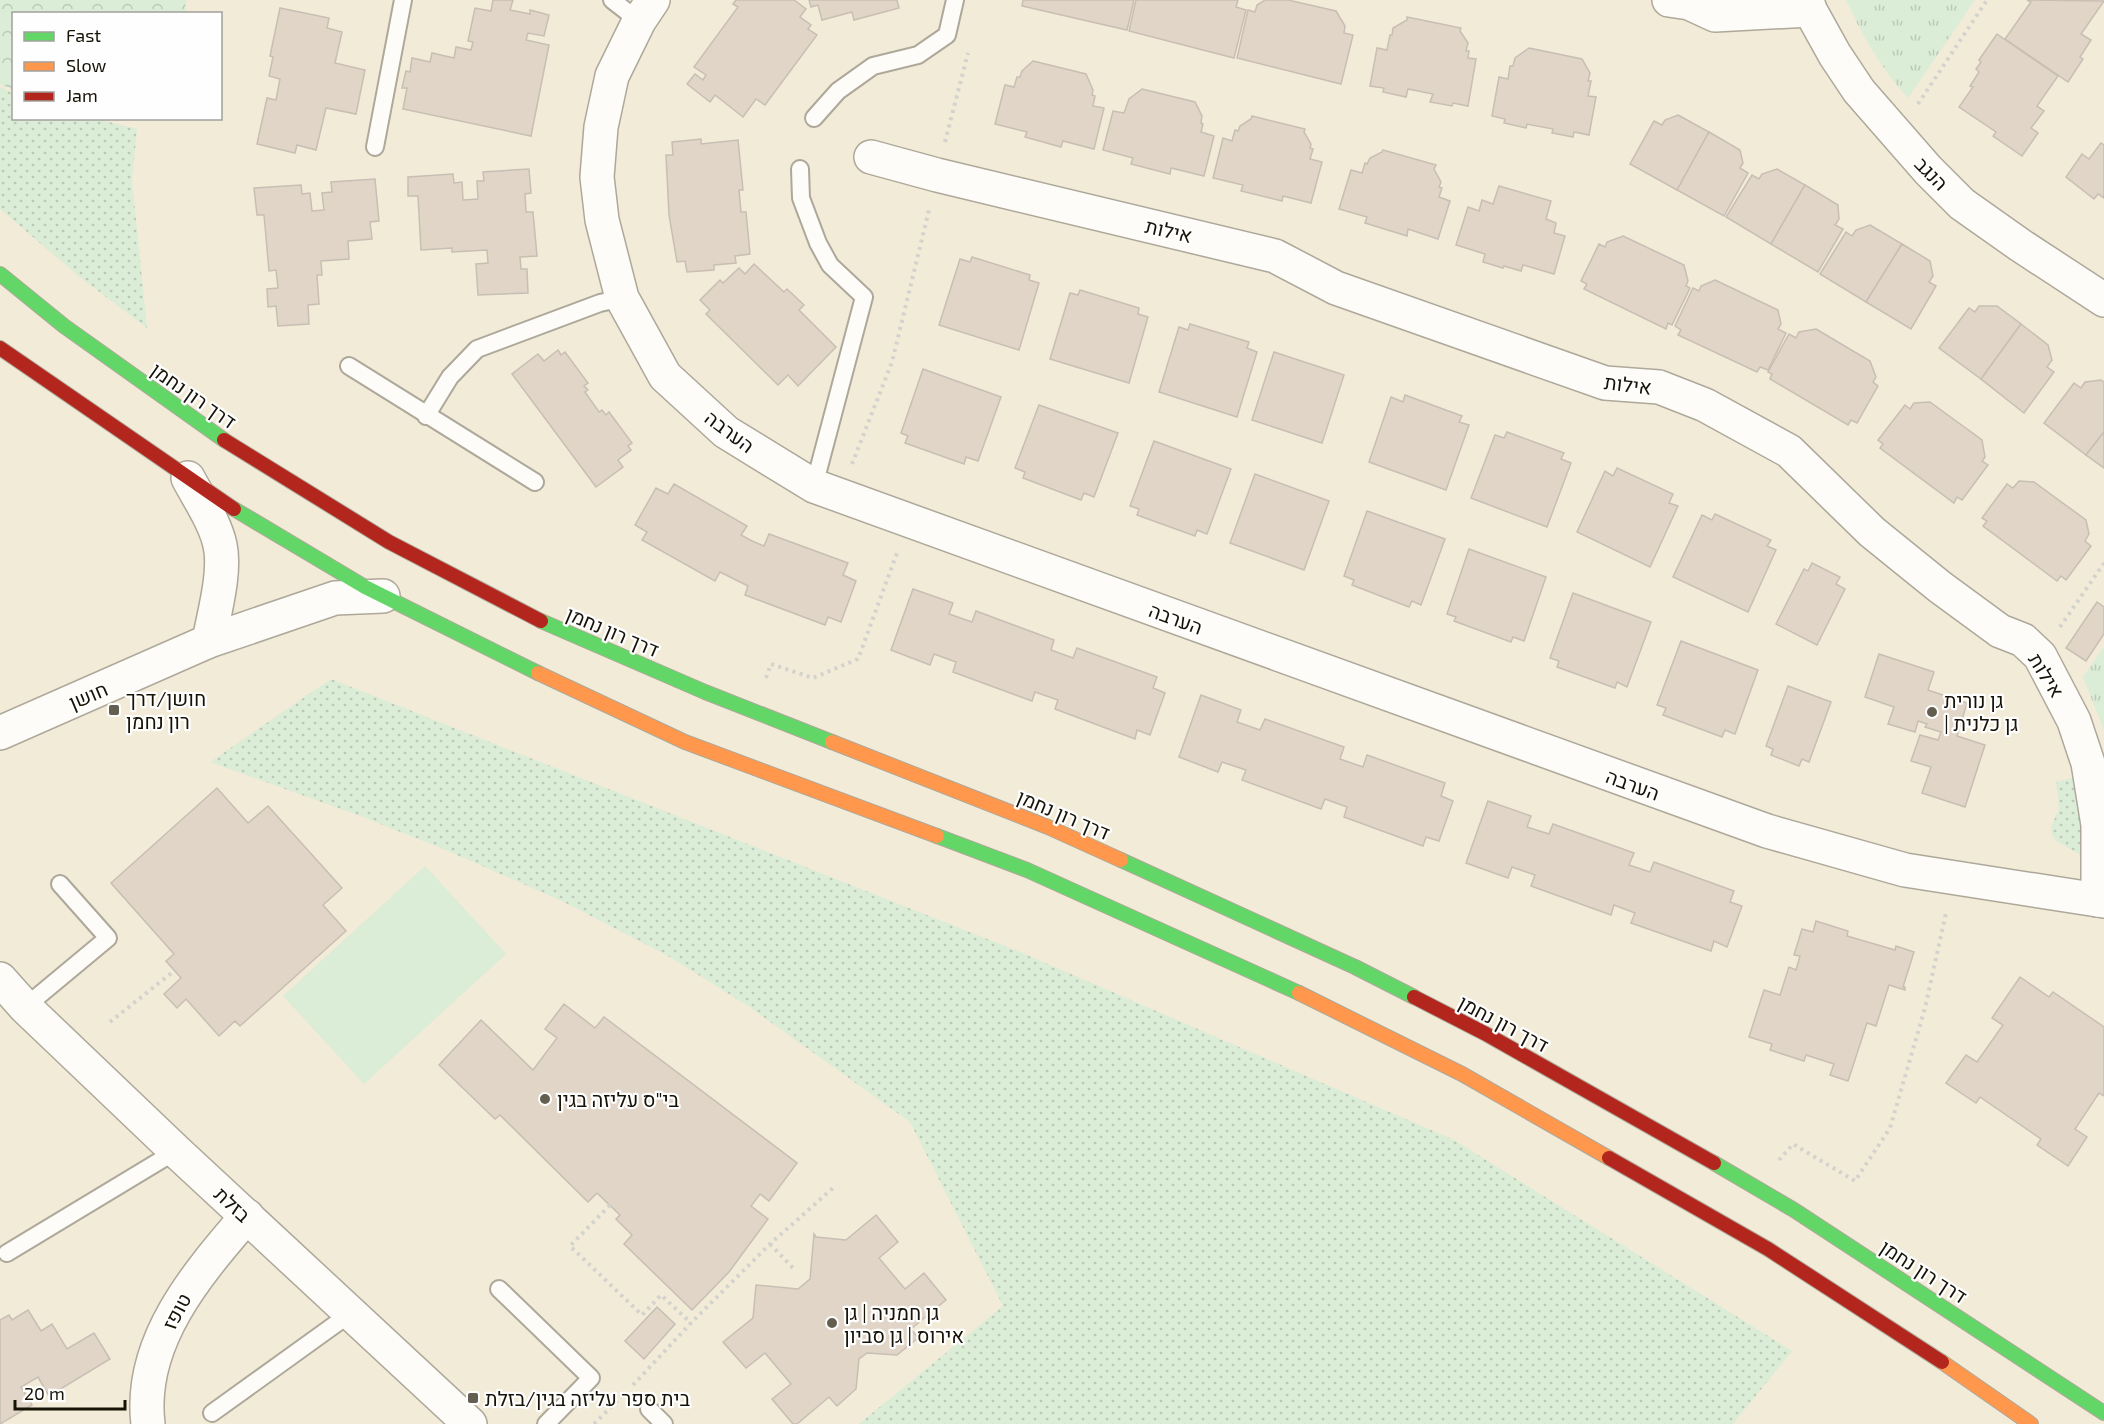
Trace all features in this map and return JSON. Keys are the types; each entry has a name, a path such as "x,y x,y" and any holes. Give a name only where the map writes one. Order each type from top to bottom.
{"main road":[{"name":"דרך רון נחמן","path":"0,274 64,326 205,428 389,542 543,622 705,692 1048,827 1217,902 1365,972 1517,1051 1794,1210 2104,1413"},
{"path":"0,348 249,519 383,596 525,667 685,742 1027,870 1334,1009 1462,1074 1768,1249 1927,1352 2031,1424"}],"street":[{"path":"1684,1 1715,15 1808,5"},
{"name":"הנגב","path":"1808,5 1835,55 1859,91 1912,153 1962,204 2104,300"},
{"name":"הערבה","path":"646,10 612,76 601,127 597,177 602,220 622,298 664,376 726,432 814,486 1767,831 1905,870 2101,900"},
{"name":"אילות","path":"871,157 937,175 1275,255 1336,288 1605,383 1659,387 1705,405 1789,451 1872,532 1940,587 2000,631 2023,640 2040,656 2074,722 2088,763 2098,825 2101,900"},
{"path":"188,478 214,528 220,546 220,581 209,641"},
{"name":"חושן","path":"0,733 209,641 335,598 383,596"},
{"name":"בזלת","path":"0,979 25,1007 176,1150 470,1424"},
{"name":"טופז","path":"148,1424 148,1387 154,1355 174,1312 198,1274 247,1216"}],"lane":[{"path":"375,147 404,0"},
{"path":"612,0 646,10"},
{"path":"814,118 838,91 873,66 918,55 947,35 955,0"},
{"path":"800,169 801,198 818,243 830,265 864,297 814,486"},
{"path":"426,416 450,377 477,349 600,303 622,298"},
{"path":"349,366 535,482"},
{"path":"25,1007 108,938 60,884"},
{"path":"7,1252 176,1150"},
{"path":"499,1289 591,1378 546,1424"},
{"path":"212,1413 351,1313"},
{"path":"649,1409 664,1424"}],"path":[{"path":"1917,105 1988,0"},
{"path":"937,175 970,46"},
{"path":"851,467 892,362 919,249"},
{"path":"763,687 771,664 813,678 858,659 899,547"},
{"path":"2057,631 2104,563"},
{"path":"1776,1163 1793,1144 1855,1181 1890,1128 1924,1008 1947,909"},
{"path":"110,1022 174,971"},
{"path":"594,1424 770,1244 832,1188"},
{"path":"610,1205 570,1246 642,1315 661,1295 691,1323"},
{"path":"770,1244 794,1269"}],"green space":[{"path":"0,0 186,0 185,12 12,12 12,90 0,84"},
{"path":"1846,0 1975,0 1908,98 1873,52"},
{"path":"0,87 12,93 12,120 101,120 137,129 132,180 147,328 81,278 0,209"},
{"path":"2104,647 2104,730 2083,677"},
{"path":"331,679 1020,952 1454,1140 1792,1351 1733,1424 859,1424 1003,1306 910,1122 748,1006 670,957 562,901 441,848 360,816 210,762"},
{"path":"2080,776 2083,852 2081,855 2056,841 2051,827 2059,809 2056,782"},
{"path":"425,866 506,954 364,1084 283,996"}],"building":[{"path":"493,0 513,0 510,10 530,14 530,10 549,15 544,36 528,33 526,40 549,45 531,136 403,109 407,88 402,88 406,71 410,72 412,58 430,62 432,53 454,58 456,47 471,50 473,42 468,41 475,8 491,11"},
{"path":"736,0 794,0 806,9 800,17 811,25 808,29 817,35 765,105 756,99 743,117 715,95 710,102 687,84 695,74 703,80 706,75 694,67 738,7 733,4"},
{"path":"809,0 897,0 899,8 854,20 852,12 822,20 818,5 811,7"},
{"path":"1023,0 1134,0 1127,30 1022,6"},
{"path":"1136,0 1238,0 1236,7 1246,10 1234,58 1129,31"},
{"path":"1265,0 1288,0 1336,11 1345,26 1344,33 1353,35 1341,84 1237,58 1248,10 1255,12 1257,5"},
{"path":"2027,0 2104,1 2081,34 2091,40 2080,57 2083,59 2068,82 2005,39 2031,2"},
{"path":"280,8 329,18 327,28 342,32 335,63 365,70 356,114 326,108 316,150 297,145 295,153 257,144 267,98 276,100 280,79 269,76 273,57 270,56"},
{"path":"1407,17 1461,28 1460,31 1468,43 1466,51 1469,51 1468,58 1476,59 1468,106 1430,102 1433,94 1408,89 1406,97 1383,92 1384,88 1370,86 1377,48 1387,50 1393,28 1407,20"},
{"path":"1997,34 2058,76 2037,106 2044,111 2031,128 2038,133 2022,156 1993,136 1996,132 1959,107 1973,87 1970,86 1979,72 1976,69 1981,62 1979,60"},
{"path":"1529,48 1582,59 1590,73 1588,96 1596,97 1589,135 1574,132 1573,137 1552,133 1553,129 1527,124 1526,128 1504,123 1505,119 1492,116 1499,77 1508,79 1510,66 1513,66 1515,58"},
{"path":"1033,61 1086,74 1093,90 1092,95 1095,96 1093,106 1104,108 1094,149 1063,141 1061,147 1025,137 1027,132 995,124 1005,85 1014,87 1017,77 1020,77 1022,71"},
{"path":"1142,89 1195,102 1202,116 1201,132 1214,136 1204,176 1171,168 1170,174 1131,164 1133,158 1103,150 1113,111 1124,113 1129,99"},
{"path":"1678,115 1709,132 1677,190 1630,164 1654,121 1662,125 1665,120"},
{"path":"1252,116 1305,129 1304,132 1311,144 1310,148 1313,149 1310,159 1322,162 1311,203 1283,196 1282,201 1241,191 1243,185 1213,178 1223,138 1232,141 1235,130 1238,131 1240,126"},
{"path":"1709,132 1740,150 1743,163 1740,168 1748,173 1724,216 1677,190"},
{"path":"701,139 701,144 738,140 743,190 739,190 741,212 746,212 750,254 735,256 736,263 714,265 714,270 687,272 685,261 677,262 669,215 666,155 673,155 672,142"},
{"path":"2101,143 2104,145 2104,198 2098,194 2094,199 2066,177 2082,154 2089,159"},
{"path":"1383,150 1436,165 1434,169 1441,182 1439,187 1442,188 1439,197 1450,201 1438,239 1408,229 1407,236 1365,223 1367,217 1339,209 1351,170 1362,173 1365,163 1367,164 1370,158"},
{"path":"529,169 531,193 525,194 526,212 533,212 537,256 520,257 521,269 527,269 528,293 478,295 476,264 488,263 487,250 452,252 452,248 421,250 418,196 408,196 408,177 453,174 454,183 462,182 463,200 478,199 477,181 484,181 483,172"},
{"path":"1777,169 1805,185 1771,244 1726,217 1752,175 1759,179 1762,174"},
{"path":"375,179 379,221 370,222 372,239 348,241 349,259 321,261 322,275 317,275 319,304 308,305 309,324 278,326 276,306 268,307 267,289 278,288 276,270 269,271 264,215 257,215 254,188 301,185 302,194 310,193 312,211 324,210 322,193 332,192 331,182"},
{"path":"1805,185 1838,205 1839,219 1835,225 1843,229 1818,272 1771,244"},
{"path":"1499,186 1551,201 1546,219 1556,223 1554,233 1565,236 1554,274 1523,265 1521,271 1504,266 1503,268 1483,262 1485,254 1456,245 1468,207 1479,211 1482,200 1493,204"},
{"path":"1870,225 1902,244 1866,302 1820,274 1846,232 1852,236 1856,230"},
{"path":"1623,236 1684,265 1688,281 1686,286 1690,288 1672,325 1668,323 1666,329 1584,289 1587,284 1581,281 1599,244 1605,247 1607,242"},
{"path":"1902,244 1930,261 1933,276 1929,282 1936,286 1911,329 1866,302"},
{"path":"972,257 1030,275 1029,280 1039,283 1019,350 939,325 960,259 970,262"},
{"path":"754,264 784,292 787,289 804,305 799,310 836,347 798,386 788,375 778,385 706,314 710,310 700,300 720,280 723,283 739,268 745,274"},
{"path":"1715,280 1778,310 1781,324 1778,329 1786,333 1768,370 1760,367 1757,372 1678,335 1681,330 1675,326 1693,288 1699,291 1701,286"},
{"path":"1080,290 1139,308 1138,314 1148,317 1129,383 1050,359 1070,293 1078,295"},
{"path":"1979,306 1997,306 2021,324 1981,379 1939,348 1969,308 1975,312"},
{"path":"1190,324 1249,342 1247,348 1257,352 1237,417 1159,392 1179,327 1188,330"},
{"path":"2021,324 2048,345 2052,360 2047,367 2054,372 2024,413 1981,379"},
{"path":"1816,329 1870,361 1876,377 1873,382 1878,386 1857,423 1851,420 1848,425 1770,379 1772,374 1768,372 1789,334 1796,338 1799,332"},
{"path":"558,350 561,355 565,352 588,383 584,386 588,390 585,392 599,412 602,410 606,415 609,412 632,443 628,446 631,450 618,460 623,467 596,487 512,374 538,354 544,361"},
{"path":"1274,352 1344,375 1322,443 1252,420"},
{"path":"923,369 1001,397 978,461 966,457 964,464 905,443 908,436 901,433"},
{"path":"2101,380 2104,382 2104,432 2086,455 2044,423 2074,383 2081,388 2085,382"},
{"path":"1405,395 1462,416 1459,422 1469,425 1446,490 1369,462 1391,397 1403,402"},
{"path":"1930,402 1982,440 1985,457 1982,461 1988,465 1962,500 1957,497 1954,503 1880,448 1883,444 1878,440 1905,405 1910,409 1914,403"},
{"path":"1039,405 1118,433 1094,497 1084,493 1081,500 1023,478 1025,472 1015,468"},
{"path":"1507,432 1564,453 1561,459 1571,463 1547,527 1471,498 1495,435 1504,438"},
{"path":"2104,432 2104,468 2086,455"},
{"path":"1154,441 1231,469 1207,534 1197,530 1195,536 1137,515 1139,509 1130,506"},
{"path":"1617,468 1673,494 1669,503 1678,506 1650,567 1577,532 1605,471 1613,476"},
{"path":"1255,474 1329,501 1304,570 1230,543"},
{"path":"2019,481 2034,482 2086,520 2089,534 2085,541 2091,546 2066,580 2061,576 2057,581 1983,526 1987,521 1982,518 2007,484 2013,488"},
{"path":"674,484 747,526 741,535 752,541 764,546 769,534 848,563 843,575 856,581 841,622 828,617 825,625 745,595 748,586 720,572 715,581 642,540 647,532 635,525 656,488 668,494"},
{"path":"1367,511 1445,539 1421,605 1412,601 1409,607 1352,585 1354,580 1344,576"},
{"path":"1715,514 1771,540 1767,546 1776,550 1748,612 1673,577 1702,515 1712,520"},
{"path":"1469,549 1546,577 1524,641 1513,637 1511,642 1454,621 1456,617 1447,614"},
{"path":"1812,563 1840,577 1836,584 1845,589 1817,645 1776,624 1804,569 1808,571"},
{"path":"913,589 953,603 949,614 972,622 976,611 1054,640 1051,650 1073,658 1077,648 1157,677 1153,688 1165,693 1150,735 1137,730 1135,739 1055,709 1058,700 1035,692 1032,701 953,672 956,662 934,654 930,665 891,650"},
{"path":"1573,593 1651,622 1627,687 1617,682 1615,688 1557,667 1559,661 1550,658"},
{"path":"2097,602 2104,607 2104,634 2086,661 2066,648"},
{"path":"1681,641 1758,670 1735,734 1725,730 1722,737 1663,715 1666,708 1657,705"},
{"path":"1879,654 1934,672 1928,690 1967,703 1957,736 1985,745 1965,807 1922,793 1931,767 1911,761 1920,735 1938,740 1941,732 1925,727 1927,724 1918,721 1915,732 1888,724 1894,707 1865,697"},
{"path":"1788,686 1831,702 1809,762 1802,759 1799,766 1771,755 1773,749 1766,746"},
{"path":"1201,695 1241,710 1237,722 1260,730 1265,719 1344,747 1340,759 1363,767 1367,755 1445,783 1441,796 1453,801 1439,841 1426,837 1423,846 1344,817 1347,807 1325,799 1321,809 1242,780 1246,770 1222,762 1218,772 1179,757"},
{"path":"217,788 248,823 268,806 342,888 323,905 346,931 240,1026 235,1021 219,1036 186,999 177,1008 164,994 181,978 166,961 174,954 111,883"},
{"path":"1488,801 1531,816 1527,827 1549,834 1553,824 1634,853 1629,865 1650,872 1654,862 1734,891 1730,902 1742,906 1727,947 1714,941 1711,951 1631,923 1635,913 1614,905 1611,915 1531,886 1535,875 1512,867 1508,878 1466,863"},
{"path":"1816,921 1848,931 1847,936 1895,950 1896,946 1914,952 1903,987 1905,990 1889,985 1876,1026 1867,1023 1848,1081 1830,1075 1834,1064 1806,1055 1804,1061 1770,1050 1772,1044 1749,1037 1764,990 1780,995 1789,967 1796,970 1800,956 1794,955 1802,929 1813,932"},
{"path":"2020,977 2049,997 2053,992 2104,1027 2104,1096 2099,1093 2075,1129 2087,1137 2068,1166 2037,1145 2041,1139 1980,1097 1976,1103 1946,1083 1966,1055 1977,1062 2003,1025 1992,1018"},
{"path":"564,1004 595,1028 604,1017 797,1163 769,1201 760,1194 751,1206 768,1219 729,1272 692,1310 624,1244 632,1235 616,1219 620,1215 597,1193 588,1202 500,1115 495,1119 439,1065 481,1020 533,1070 557,1038 545,1029"},
{"name":"גן חמניה | גן אירוס | גן סביון","path":"876,1215 898,1242 879,1258 905,1289 924,1273 946,1300 911,1329 918,1338 897,1355 867,1353 859,1359 856,1389 837,1406 829,1397 797,1424 793,1424 772,1399 791,1384 765,1353 746,1368 723,1342 753,1318 756,1285 798,1289 810,1279 814,1234 816,1237 846,1240"},
{"path":"657,1307 675,1324 644,1359 625,1341"},
{"path":"28,1310 41,1331 52,1324 67,1349 94,1333 110,1359 49,1396 38,1377 21,1387 32,1405 0,1424 0,1320 9,1315 12,1320"}],"traffic: fast":[{"path":"0,274 64,326 224,440"},
{"path":"234,509 365,587 538,673"},
{"path":"541,621 705,692 832,742"},
{"path":"937,836 1027,870 1299,993"},
{"path":"1121,860 1355,967 1414,997"},
{"path":"1714,1163 1794,1210 2104,1413"}],"traffic: slow":[{"path":"538,673 685,742 937,836"},
{"path":"832,742 1048,827 1121,860"},
{"path":"1299,993 1462,1074 1609,1158"},
{"path":"1942,1362 2031,1424"}],"traffic: jam":[{"path":"0,348 234,509"},
{"path":"224,440 389,542 541,621"},
{"path":"1414,997 1486,1034 1714,1163"},
{"path":"1609,1158 1768,1249 1942,1362"}],"place":[{"name":"חושן/דרך רון נחמן","path":"114,710"},
{"name":"גן נורית | גן כלנית","path":"1932,712"},
{"name":"בי\"ס עליזה בגין","path":"545,1099"},
{"name":"גן חמניה | גן אירוס | גן סביון","path":"832,1323"},
{"name":"בית ספר עליזה בגין/בזלת","path":"473,1398"}]}
